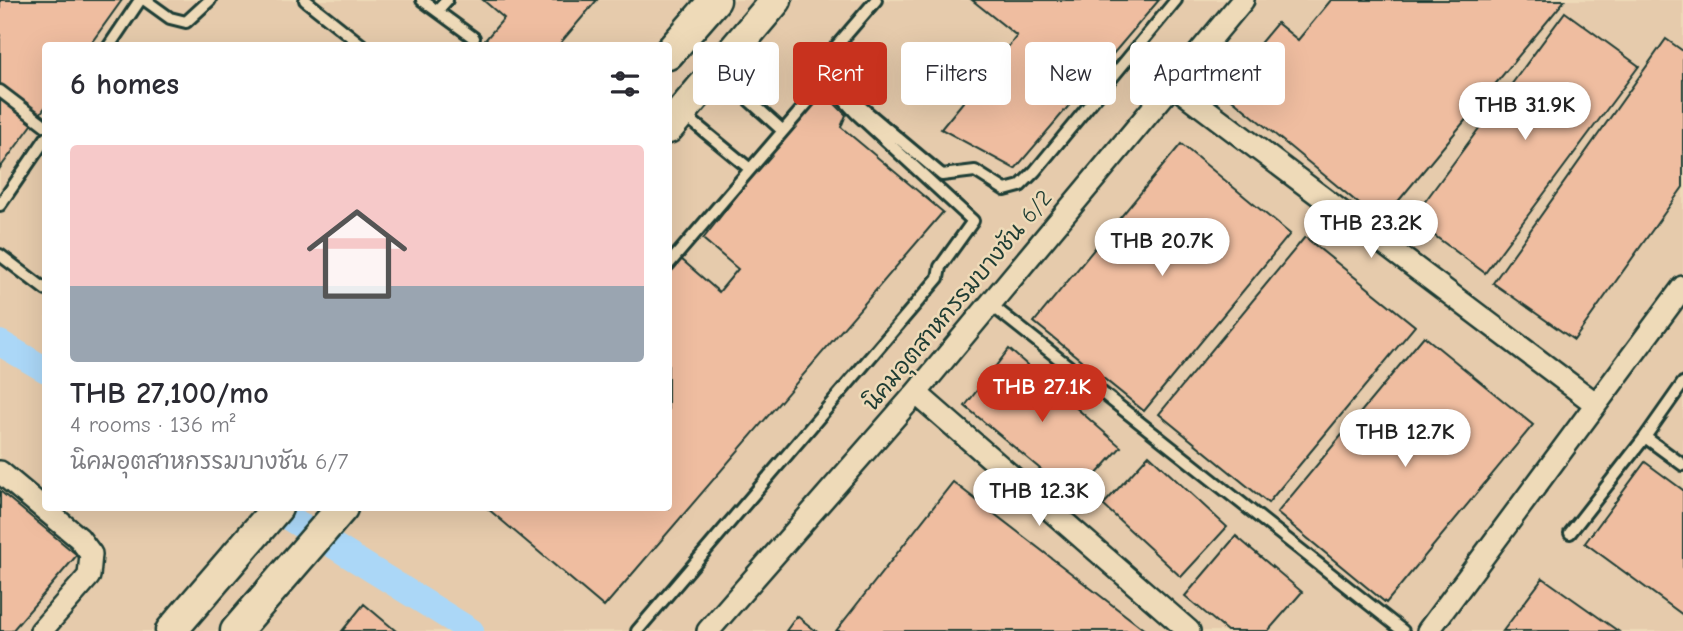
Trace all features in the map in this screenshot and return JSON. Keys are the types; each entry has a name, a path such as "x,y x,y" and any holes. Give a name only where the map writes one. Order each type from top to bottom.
{"main road":[{"path":"672,50 716,0"},
{"path":"741,42 776,0"},
{"path":"675,120 693,99"},
{"path":"171,631 274,511"},
{"path":"236,631 339,511"}],"street":[{"name":"นิคมอุตสาหกรรมบางชัน 6/2","path":"1208,42 1243,0"},
{"name":"นิคมอุตสาหกรรมบางชัน 6/2","path":"708,631 916,393 1155,105"},
{"path":"1200,105 1596,404"},
{"path":"1428,631 1683,287"},
{"path":"916,393 1189,631"},
{"path":"0,472 42,507"},
{"path":"41,631 89,576 91,554 79,538 47,511"}],"lane":[{"path":"112,42 140,0"},
{"path":"145,0 170,18 186,22 210,0"},
{"path":"305,0 358,42"},
{"path":"422,0 474,38"},
{"path":"437,11 447,0"},
{"path":"876,0 833,50 830,71 842,91 942,175 975,171 1005,190 1020,186 1035,171 1176,0"},
{"path":"637,631 938,278 940,267 973,221 856,113 826,81 672,260"},
{"path":"0,91 42,123"},
{"path":"754,105 783,131"},
{"path":"675,120 750,169"},
{"path":"0,205 42,144"},
{"path":"0,255 42,287"},
{"path":"989,304 1403,631"},
{"path":"1570,533 1646,437 1683,383"},
{"path":"1646,437 1683,465"}],"shaded area":[{"path":"0,0 1683,0 1683,631 0,631"}],"building":[{"path":"0,0 122,0 92,42 42,42 42,111 0,168"},
{"path":"483,0 597,0 561,42 483,42 504,18"},
{"path":"972,0 1159,0 1116,50 1116,42 1025,42 1025,105 1070,105 1015,169 941,129 961,105 1011,105 1011,43 1017,36"},
{"path":"1331,0 1565,0 1381,222 1239,105 1285,105 1285,42 1261,42 1277,23 1298,40"},
{"path":"1565,12 1639,66 1485,273 1412,219"},
{"path":"1666,39 1683,51 1683,187 1574,340 1493,283"},
{"path":"808,105 836,105 846,115 841,127 943,212 604,607 491,511 672,511 672,269 681,259 719,292 738,269 703,239"},
{"path":"1181,144 1290,234 1144,411 1034,322"},
{"path":"1305,237 1415,326 1268,503 1159,414"},
{"path":"1424,336 1533,425 1386,603 1277,513"},
{"path":"1009,349 1121,447 1075,498 965,406"},
{"path":"1149,455 1227,527 1181,577 1103,505"},
{"path":"1645,462 1683,490 1683,615 1585,543"},
{"path":"953,482 1146,631 836,631"},
{"path":"0,491 77,555 12,631 0,631"},
{"path":"1236,536 1302,592 1268,631 1227,631 1185,596"},
{"path":"1543,578 1618,631 1503,631"},
{"path":"364,604 396,631 342,631"},
{"path":"797,616 816,631 786,631"}],"waterway":[{"path":"0,343 42,368"},
{"path":"278,511 471,631"}]}
